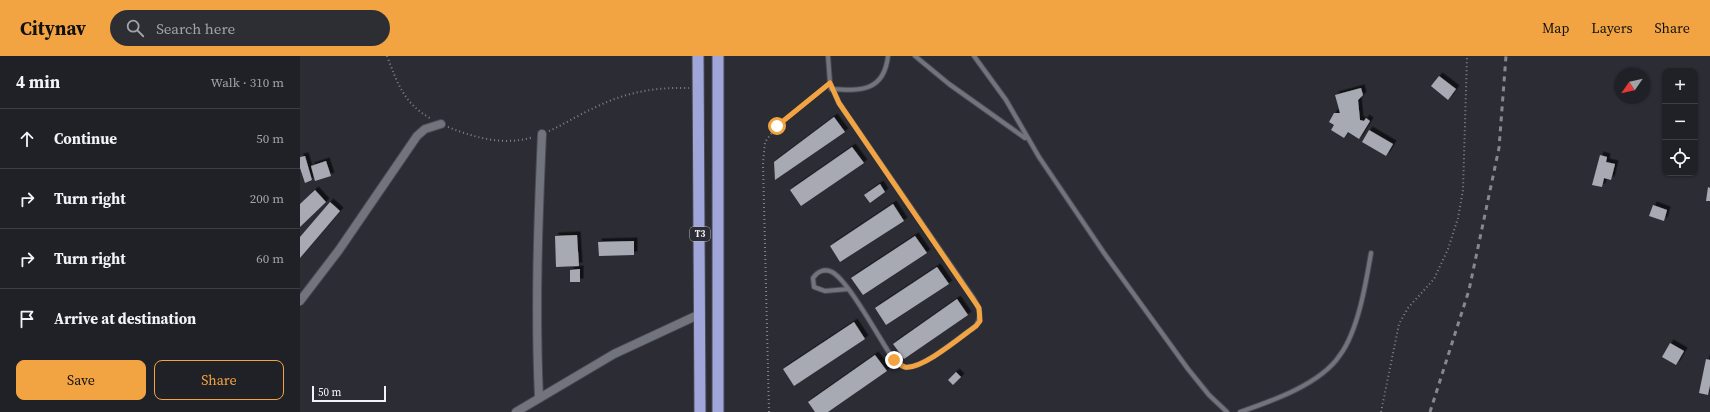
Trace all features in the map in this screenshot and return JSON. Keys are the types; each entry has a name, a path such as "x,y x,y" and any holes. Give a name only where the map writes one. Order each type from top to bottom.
{"highway":[{"name":"T3","path":"698,56 700,412"},
{"name":"T3","path":"718,56 718,412"}],"street":[{"path":"300,301 339,250 417,136 425,129 441,124"},
{"path":"539,398 537,230 542,134"},
{"path":"516,412 614,354 700,314"}],"lane":[{"path":"828,56 831,88 839,103 974,300 979,308 980,321 976,326 926,360 913,366 906,367 894,360 848,289 831,272 820,272 813,278 814,287 820,290 848,289"},
{"path":"831,88 863,90 873,85 881,78 886,68 888,56"},
{"path":"915,56 949,84 1028,140"},
{"path":"974,56 1006,100 1028,140 1104,253 1200,384 1227,412"},
{"path":"1240,412 1284,394 1320,376 1340,356 1349,338 1364,292 1372,253"}],"path":[{"path":"387,56 405,98 421,113 441,124 468,135 503,141 516,141 542,134 596,106 630,94 660,88 698,88"},
{"path":"1381,412 1398,324 1408,308 1434,279 1448,249 1458,218 1464,167 1468,56"},
{"path":"770,412 763,163 765,142 777,126 830,83"}],"building":[{"path":"1439,76 1456,89 1448,100 1431,86"},
{"path":"1361,88 1363,95 1358,100 1360,120 1364,121 1366,118 1370,121 1359,139 1348,132 1344,138 1331,130 1334,125 1329,122 1334,113 1340,113 1335,95"},
{"path":"834,117 845,132 775,180 774,162"},
{"path":"1369,130 1393,144 1386,156 1362,142"},
{"path":"852,147 864,163 801,206 790,190"},
{"path":"1600,155 1607,157 1606,162 1615,164 1611,180 1604,178 1602,187 1592,185"},
{"path":"305,156 312,180 305,183 300,168 300,157"},
{"path":"326,161 331,176 315,181 311,166"},
{"path":"880,184 885,192 870,203 864,195"},
{"path":"1708,187 1710,188 1710,201 1706,201"},
{"path":"315,190 326,202 300,227 300,204"},
{"path":"330,202 340,211 300,258 300,237"},
{"path":"893,204 904,221 840,262 830,246"},
{"path":"1653,205 1667,210 1664,221 1649,216"},
{"path":"577,235 579,266 556,267 555,236"},
{"path":"915,236 927,253 863,295 851,278"},
{"path":"634,241 634,255 599,256 598,242"},
{"path":"937,267 949,284 886,325 875,308"},
{"path":"580,269 580,282 570,282 570,270"},
{"path":"957,299 968,315 904,359 893,344"},
{"path":"854,322 865,339 794,386 783,369"},
{"path":"1670,343 1684,351 1676,365 1662,357"},
{"path":"875,355 887,371 828,412 815,412 808,402"},
{"path":"1706,359 1710,360 1710,385 1708,395 1699,393"},
{"path":"956,372 961,377 953,385 948,380"}],"railway":[{"path":"1430,412 1469,290 1499,148 1506,56"}],"route":[{"path":"777,126 830,83 839,103 979,308 980,321 976,326 926,360 913,366 906,367 900,365 894,360"}]}
